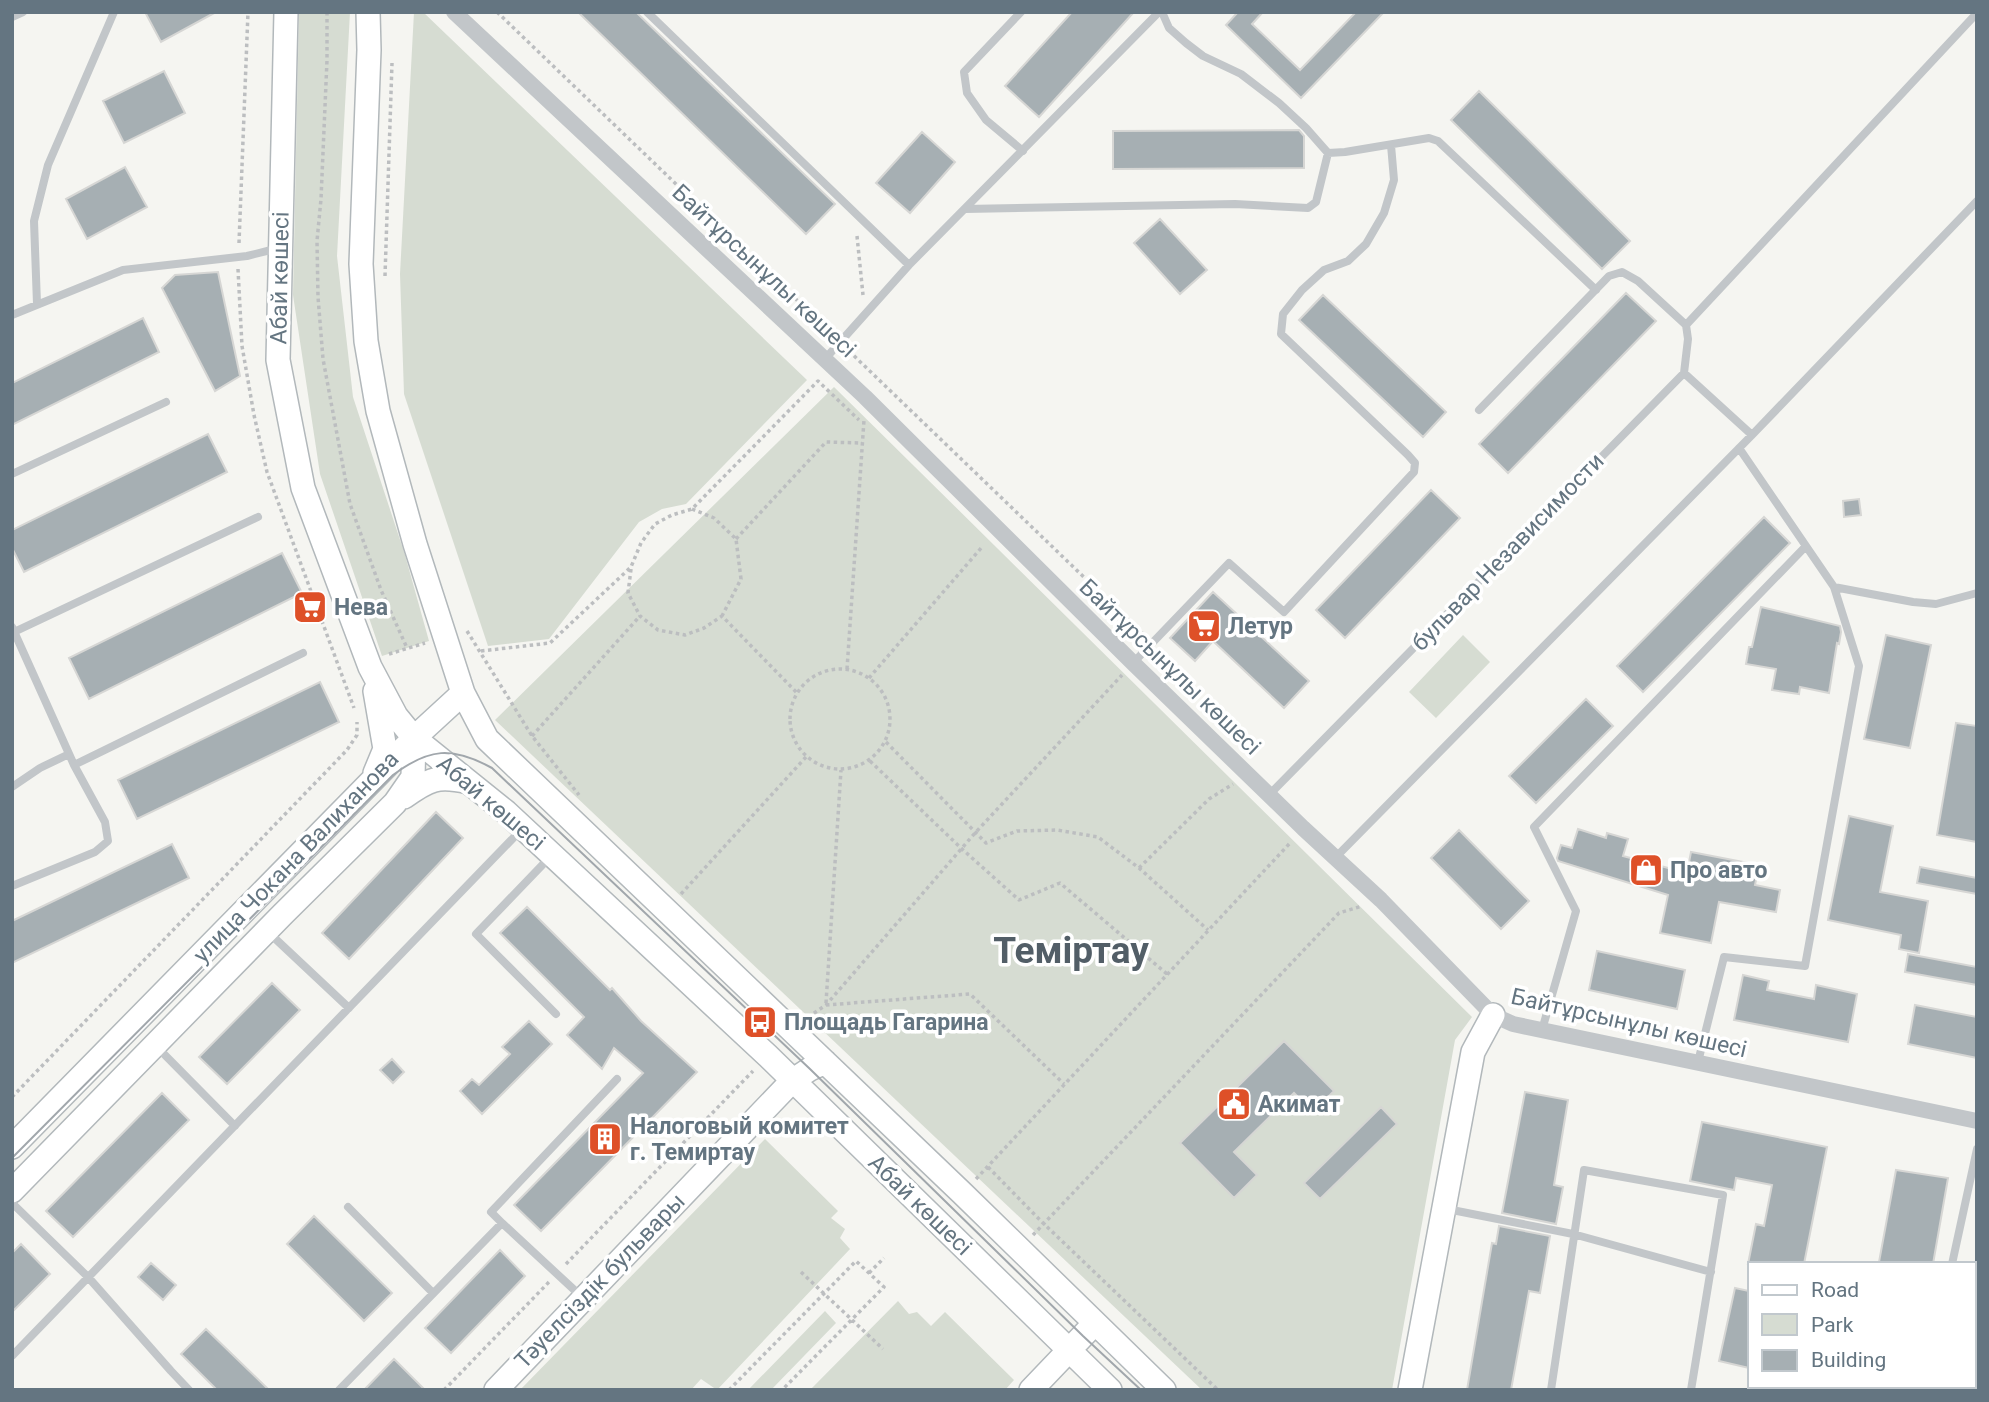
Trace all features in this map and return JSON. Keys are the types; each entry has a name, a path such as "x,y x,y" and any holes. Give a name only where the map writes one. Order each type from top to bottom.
{"street":[{"name":"Абай көшесі","path":"286,12 278,360 303,488 369,664 396,716 414,738 523,828 768,1056 1110,1390"},
{"name":"Абай көшесі","path":"368,12 361,264 366,341 378,411 415,544 463,693 487,738 1164,1390"},
{"name":"Байтұрсынұлы көшесі","path":"454,12 865,397 1269,796 1381,900 1493,1015 1513,1024 1977,1121"},
{"path":"369,664 385,749 372,781"},
{"path":"414,738 463,693"},
{"name":"улица Чокана Валиханова","path":"12,1147 414,738"},
{"name":"улица Чокана Валиханова","path":"12,1191 395,803 413,777 414,738"},
{"path":"395,803 421,784 437,778 469,782"},
{"path":"1410,1390 1473,1052 1493,1015"},
{"name":"Тәуелсіздік бульвары","path":"496,1390 792,1081 825,1062"},
{"path":"1031,1390 1095,1323"}],"lane":[{"path":"12,17 23,12"},
{"path":"37,304 34,221 48,165 114,12"},
{"path":"647,12 909,265"},
{"path":"1021,12 964,72 967,93 986,120 1023,151"},
{"path":"825,359 909,265 1160,12 1169,28 1186,43 1203,56 1241,74 1279,103 1328,153"},
{"path":"1686,325 1977,13"},
{"path":"1328,153 1429,138 1438,141 1596,290"},
{"path":"1133,663 1229,563 1284,612 1414,472 1415,463 1408,455 1281,334 1283,314 1301,290 1324,271 1348,261 1366,244 1384,214 1394,180 1391,145"},
{"path":"965,209 1235,204 1308,208 1316,202 1328,153"},
{"path":"1335,858 1752,435 1977,201"},
{"path":"12,315 123,270 238,257 281,247"},
{"path":"1479,410 1609,276 1622,272 1637,281 1686,325 1688,338 1684,373 1752,435"},
{"name":"бульвар Независимости","path":"1269,796 1684,373"},
{"path":"12,474 166,402"},
{"path":"1698,1062 1724,957 1805,966 1859,666 1834,587 1740,447"},
{"path":"12,886 95,852 108,841 105,822 74,765 13,630 258,517"},
{"path":"1542,1030 1576,911 1534,827 1806,546"},
{"path":"1834,587 1936,604 1977,593"},
{"path":"74,765 303,653"},
{"path":"12,787 40,768 69,754"},
{"path":"12,1356 523,828"},
{"path":"552,855 476,934 556,1014"},
{"path":"267,930 349,1009"},
{"path":"155,1045 235,1126"},
{"path":"584,1299 491,1212 617,1079"},
{"path":"1952,1262 1977,1149"},
{"path":"1551,1390 1584,1170 1723,1195 1691,1390"},
{"path":"12,1203 88,1277 189,1390"},
{"path":"348,1207 433,1293"},
{"path":"1444,1208 1573,1234 1711,1272"},
{"path":"339,1390 502,1223"}],"path":[{"path":"12,1097 347,750 357,735 357,714 267,472 242,346 237,282 248,12"},
{"path":"327,12 321,199 317,241 323,359 350,504 381,590 407,648"},
{"path":"497,12 1152,643"},
{"path":"385,288 393,77 391,51"},
{"path":"855,213 865,314"},
{"path":"692,509 714,518 736,539 741,579 722,616 704,628 685,635 658,630 640,617 628,593 631,567 641,543 654,524 692,509 818,381 863,424"},
{"path":"847,669 865,397"},
{"path":"736,539 826,442 862,443"},
{"path":"869,678 982,547"},
{"path":"480,651 550,643 631,567"},
{"path":"722,616 797,693"},
{"path":"532,736 640,617"},
{"path":"341,672 466,629 532,736 582,798"},
{"path":"826,1005 975,833 1133,663"},
{"path":"831,669 847,669 869,678 885,695 891,719 886,742 870,761 856,768 841,770 822,767 806,757 795,743 790,727 791,709 797,693 816,675 831,669"},
{"path":"886,742 986,843 1017,831 1057,830 1098,837 1139,868 1208,930"},
{"path":"689,902 681,894 806,757"},
{"path":"870,761 1020,900 1060,883 1167,974"},
{"path":"826,1005 841,770"},
{"path":"1139,868 1209,799 1248,775"},
{"path":"962,1193 1303,828"},
{"path":"1029,1240 1339,913 1381,900"},
{"path":"826,1005 970,994 1064,1084"},
{"path":"444,1390 768,1056"},
{"path":"987,1167 1218,1390"},
{"path":"869,1273 884,1258"},
{"path":"729,1390 856,1261 884,1287 782,1390"},
{"path":"801,1272 883,1349"}],"green space":[{"path":"299,12 350,12 337,256 353,397 405,555 429,641 382,656 320,474 293,295"},
{"path":"414,12 423,12 807,380 686,504 662,509 639,522 549,639 488,646 404,394 400,274"},
{"path":"834,387 1472,1017 1455,1040 1392,1390 1202,1390 495,720"},
{"path":"1463,635 1490,662 1436,718 1409,692"},
{"path":"765,1139 838,1211 831,1218 845,1229 840,1238 850,1249 717,1390 701,1379 691,1390 520,1390"},
{"path":"898,1301 909,1314 917,1312 931,1326 945,1312 1014,1380 1005,1390 810,1390"},
{"path":"825,1311 836,1323 771,1390 748,1390"}],"building":[{"path":"145,12 216,12 161,42"},
{"path":"578,12 636,12 835,204 806,234"},
{"path":"1072,12 1134,12 1039,117 1005,86"},
{"path":"1238,12 1263,12 1252,24 1300,70 1356,12 1384,12 1301,98 1226,25"},
{"path":"164,71 185,113 124,143 103,101"},
{"path":"1479,91 1630,241 1602,269 1451,120"},
{"path":"1299,130 1304,136 1304,168 1113,169 1113,131"},
{"path":"922,132 955,162 910,213 876,183"},
{"path":"125,167 147,207 87,239 66,199"},
{"path":"1160,219 1207,270 1180,294 1134,243"},
{"path":"218,272 240,376 215,391 162,288 175,275"},
{"path":"1626,293 1656,321 1508,473 1479,444"},
{"path":"1323,295 1446,412 1423,437 1299,320"},
{"path":"143,318 159,352 12,425 12,383"},
{"path":"208,434 227,472 24,572 12,548 12,530"},
{"path":"1431,490 1460,518 1345,638 1316,610"},
{"path":"1859,499 1861,515 1844,517 1843,501"},
{"path":"1764,517 1790,543 1643,692 1617,666"},
{"path":"282,553 302,593 89,699 69,658"},
{"path":"1213,592 1309,681 1284,708 1213,641 1195,661 1170,638"},
{"path":"1761,607 1840,626 1829,693 1800,687 1799,694 1772,690 1776,669 1746,664"},
{"path":"1886,635 1931,645 1910,748 1864,739"},
{"path":"320,682 339,722 137,819 118,780"},
{"path":"1586,699 1613,726 1536,803 1509,776"},
{"path":"1956,723 1977,726 1977,842 1937,835"},
{"path":"436,812 463,838 349,959 322,933"},
{"path":"1849,816 1893,826 1880,892 1928,901 1919,953 1899,949 1901,935 1828,920"},
{"path":"1578,829 1606,838 1607,833 1628,839 1623,856 1687,873 1691,852 1759,865 1755,885 1780,890 1776,912 1719,902 1711,943 1660,933 1668,895 1558,861 1561,845 1572,848"},
{"path":"1459,830 1529,901 1501,929 1431,858"},
{"path":"172,844 189,878 12,963 12,921"},
{"path":"1920,867 1977,878 1977,894 1917,883"},
{"path":"527,907 610,990 612,988 641,1021 697,1072 541,1231 514,1205 643,1073 614,1048 602,1069 567,1035 584,1017 500,933"},
{"path":"1597,951 1685,970 1677,1009 1589,990"},
{"path":"1908,954 1977,967 1977,985 1905,972"},
{"path":"1743,975 1769,981 1767,990 1814,999 1816,985 1857,994 1848,1042 1734,1020"},
{"path":"272,983 300,1010 227,1084 199,1057"},
{"path":"1915,1005 1977,1017 1977,1058 1908,1044"},
{"path":"529,1021 552,1044 482,1114 460,1091 472,1079 479,1085 510,1054 502,1047"},
{"path":"1284,1041 1334,1091 1313,1112 1294,1093 1234,1152 1257,1175 1234,1198 1180,1143"},
{"path":"392,1059 404,1072 393,1083 380,1070"},
{"path":"1525,1092 1568,1100 1554,1185 1563,1187 1556,1224 1502,1213"},
{"path":"162,1093 189,1120 73,1237 46,1211"},
{"path":"1381,1107 1397,1124 1320,1199 1304,1183"},
{"path":"1702,1122 1827,1147 1804,1262 1748,1262 1756,1224 1764,1226 1772,1185 1736,1178 1734,1190 1690,1181"},
{"path":"1896,1170 1948,1178 1933,1262 1879,1262"},
{"path":"314,1216 392,1293 364,1321 287,1244"},
{"path":"1499,1226 1550,1236 1540,1293 1529,1291 1511,1390 1467,1390 1492,1243 1496,1244"},
{"path":"21,1244 50,1274 12,1312 12,1253"},
{"path":"500,1250 525,1276 451,1353 425,1328"},
{"path":"151,1263 176,1285 163,1300 138,1277"},
{"path":"1735,1288 1748,1291 1748,1368 1719,1361"},
{"path":"206,1329 269,1390 217,1390 181,1354"},
{"path":"394,1359 425,1390 364,1390"}],"tram line":[{"path":"12,1158 393,775 418,759 453,753 492,768 810,1069 1141,1390"}],"place":[{"name":"Нева","path":"310,607"},
{"name":"Летур","path":"1204,626"},
{"name":"Про авто","path":"1646,870"},
{"name":"Площадь Гагарина","path":"760,1022"},
{"name":"Акимат","path":"1234,1104"},
{"name":"Налоговый комитет г. Темиртау","path":"605,1139"}],"district":[{"name":"Теміртау","path":"1071,950"}]}
